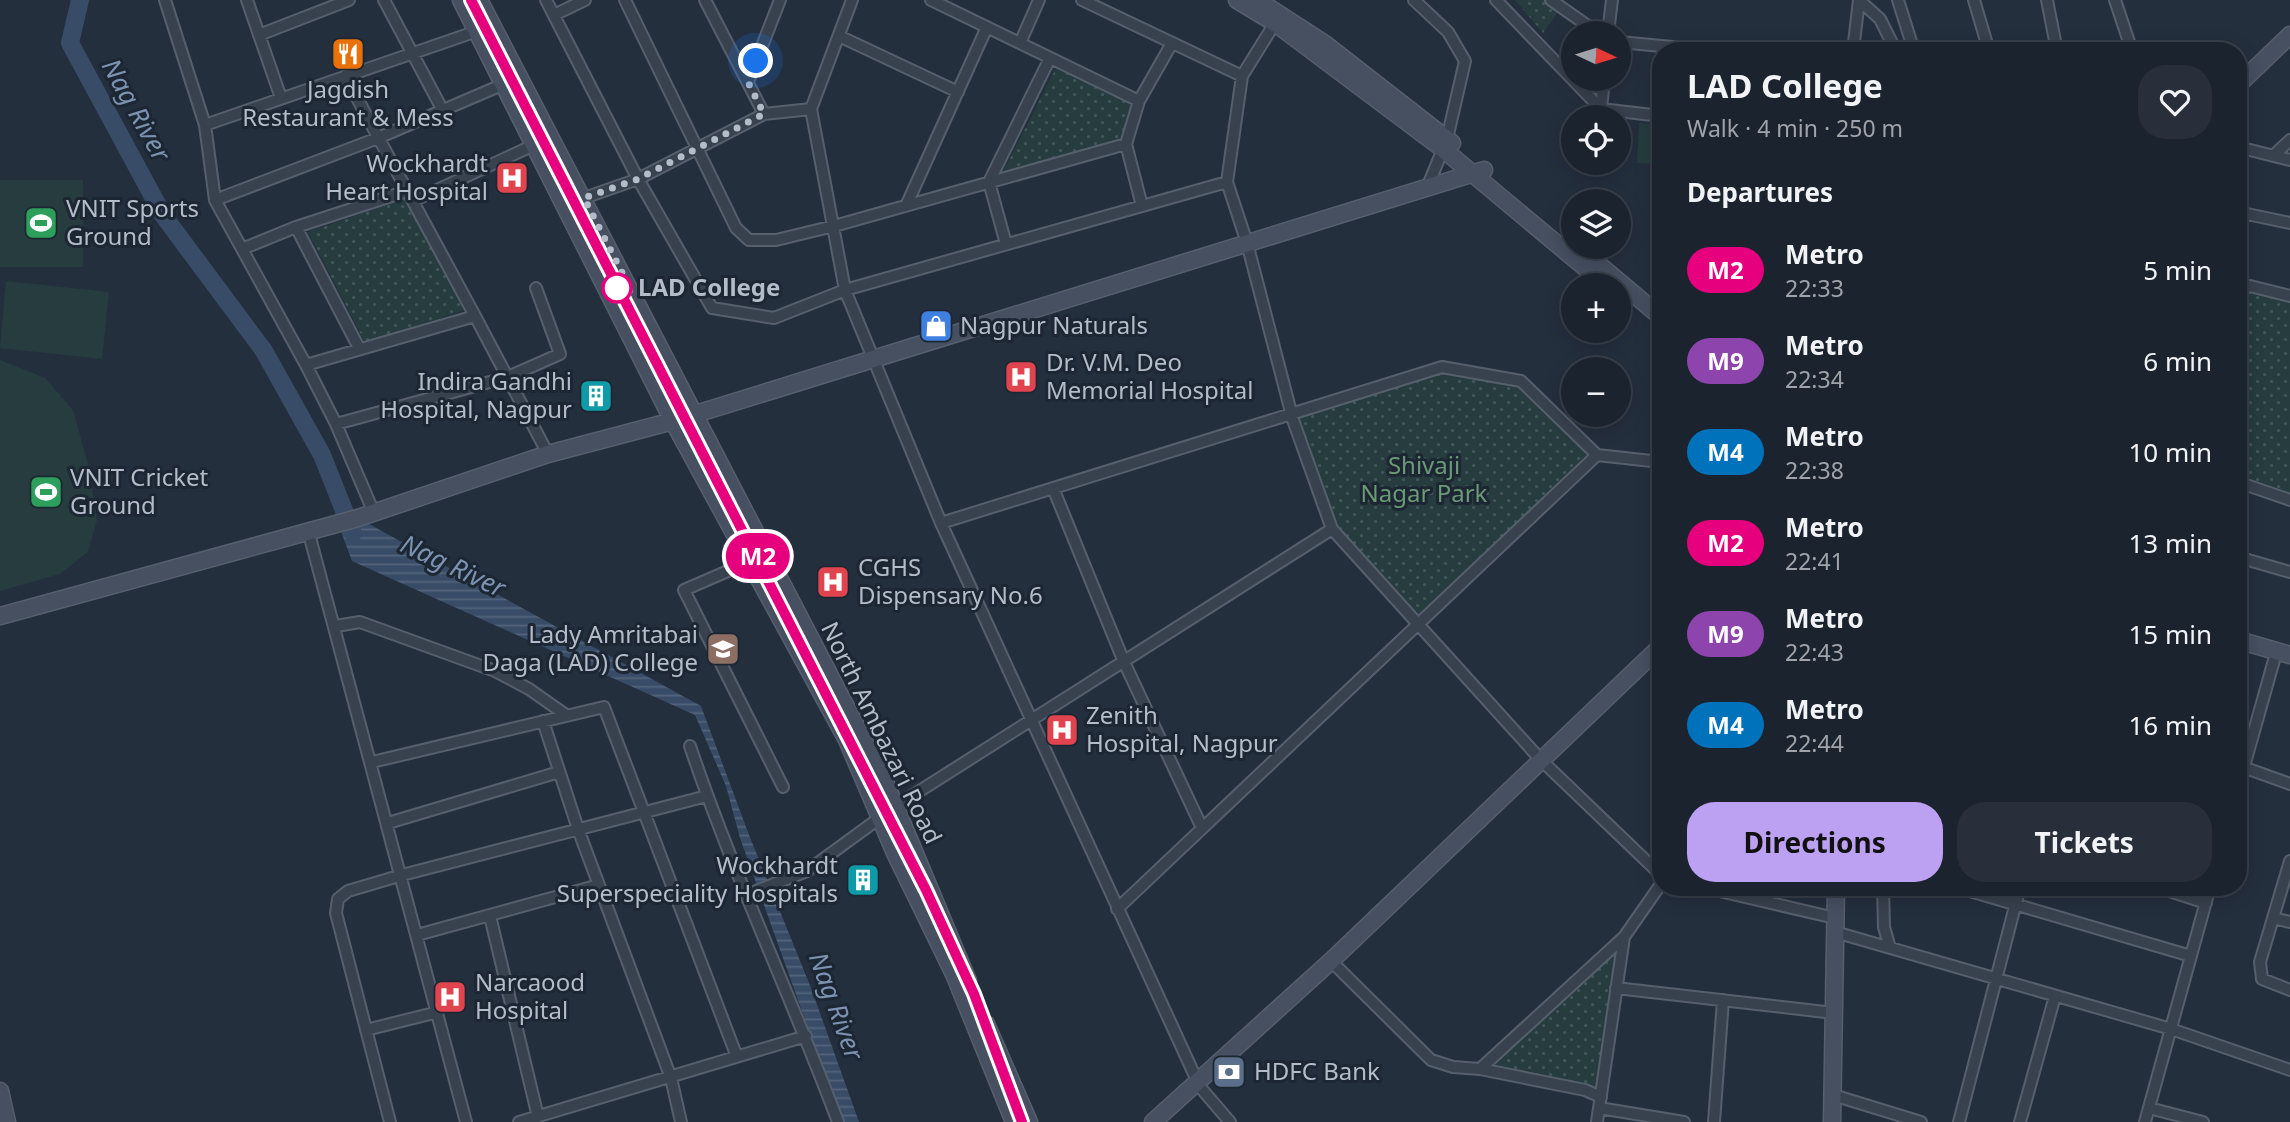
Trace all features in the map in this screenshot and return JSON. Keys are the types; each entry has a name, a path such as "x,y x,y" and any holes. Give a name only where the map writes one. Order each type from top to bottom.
{"street":[{"path":"165,0 205,125 215,200 306,365 374,513"},
{"path":"247,0 281,98"},
{"path":"259,35 349,0"},
{"path":"384,0 442,109"},
{"name":"North Ambazari Road","path":"461,0 485,28 584,198 896,806 1029,1122"},
{"name":"North Ambazari Road","path":"479,0 485,28 504,84 534,145 673,421 847,740 880,820 954,974 1014,1122"},
{"path":"546,0 638,179 712,308 774,318 845,290 1227,182"},
{"path":"554,15 585,0"},
{"path":"625,0 699,147 736,228 749,240 776,240 834,226 1126,144"},
{"path":"705,0 764,114"},
{"path":"748,82 780,0"},
{"path":"852,0 811,109 845,290 941,523 1030,721 1198,1083 1230,1122"},
{"path":"931,0 1139,101"},
{"path":"1020,43 1039,0"},
{"path":"1082,0 1242,76"},
{"path":"1237,0 1278,18"},
{"path":"1257,0 1445,144 1593,273"},
{"path":"1414,0 1448,32 1465,61 1445,144 1427,188"},
{"path":"1496,0 1598,105"},
{"path":"1551,0 1581,21"},
{"path":"1609,21 1612,0"},
{"path":"1854,42 1859,0 1880,19 1892,42"},
{"path":"1898,0 1911,42"},
{"path":"1974,0 1986,42"},
{"path":"2047,0 2055,42"},
{"path":"2115,0 2129,42"},
{"path":"1278,18 1242,76 1227,182 1247,243 1291,414 1332,529 1541,759 1652,866"},
{"path":"906,205 987,27"},
{"path":"205,125 485,28"},
{"path":"2247,76 2290,35"},
{"path":"839,36 958,92"},
{"path":"1142,206 1126,144 1139,101 1172,43"},
{"path":"1631,43 1652,45"},
{"path":"1006,244 989,182 1050,58"},
{"path":"345,76 548,454"},
{"path":"215,200 378,138 504,84"},
{"path":"584,198 638,179 764,114 811,109"},
{"path":"1631,112 1652,115"},
{"path":"2273,156 2290,140"},
{"path":"242,249 296,227 410,196 534,145"},
{"path":"2247,149 2290,160"},
{"path":"0,616 358,518 548,454 673,421 1479,172"},
{"path":"1479,172 1561,234"},
{"path":"2247,214 2290,223"},
{"path":"296,227 359,348"},
{"path":"1592,259 1652,309"},
{"path":"335,424 508,377 561,354 536,288"},
{"path":"2247,288 2290,296"},
{"path":"1631,306 1652,324"},
{"path":"306,365 475,316"},
{"path":"941,523 1442,368 1521,381 1597,455 1652,461"},
{"path":"1117,909 1597,455"},
{"path":"2247,485 2290,500"},
{"path":"1052,488 1124,662 1202,828"},
{"path":"747,894 807,871 896,806 1332,529"},
{"path":"308,530 336,626 466,1122"},
{"path":"2247,560 2290,572"},
{"path":"750,561 684,590 783,788"},
{"path":"336,626 360,622 495,671 529,689 566,715"},
{"path":"2247,643 2283,654 2247,751"},
{"path":"1153,1122 1331,961 1652,654"},
{"path":"372,762 604,707 737,1057"},
{"path":"543,721 578,829 671,1078 681,1122"},
{"path":"690,746 707,796 806,1035 838,1122"},
{"path":"2247,769 2290,784"},
{"path":"388,823 559,772"},
{"path":"390,1122 336,913 338,899 348,891 402,875 707,796"},
{"path":"2290,861 2260,962 2262,979 2290,990"},
{"path":"417,935 599,885"},
{"path":"1480,1069 1624,937 1653,896"},
{"path":"1734,896 1835,925 1890,948 2171,1030 2290,1070"},
{"path":"1832,1122 1836,896"},
{"path":"1883,896 1884,927 1890,948"},
{"path":"1986,896 2191,956"},
{"path":"1959,1122 2018,896"},
{"path":"2185,896 2206,903"},
{"path":"2145,1122 2208,896"},
{"path":"490,916 538,1117"},
{"path":"2273,918 2290,922"},
{"path":"1597,1122 1624,937"},
{"path":"1331,961 1431,1060 1453,1068 1480,1069 1585,1090 1600,1102 1684,1122"},
{"path":"1616,988 1833,1013"},
{"path":"2020,1122 2055,996"},
{"path":"1714,1122 1723,1000"},
{"path":"366,1030 438,1012"},
{"path":"519,1122 806,1035"},
{"path":"0,1091 7,1122"},
{"path":"1833,1095 1921,1122"},
{"path":"2149,1108 2203,1122"}],"green space":[{"path":"1515,0 1544,0 1559,10 1543,33"},
{"path":"1056,68 1131,103 1121,139 1002,174"},
{"path":"1639,123 1652,124 1652,164 1637,163"},
{"name":"VNIT Sports Ground","path":"0,180 83,180 83,267 0,267"},
{"path":"405,199 464,310 366,344 308,232"},
{"path":"6,281 109,292 102,359 0,348"},
{"path":"2252,293 2290,303 2290,493 2247,477 2247,296"},
{"name":"VNIT Cricket Ground","path":"0,360 45,378 73,410 88,464 97,520 88,552 60,574 0,591"},
{"name":"Shivaji Nagar Park","path":"1442,368 1521,381 1561,420 1561,427 1568,427 1597,455 1418,623 1332,529 1291,414"},
{"path":"1624,937 1599,1092 1486,1067"}],"water":[{"path":"358,518 701,706 749,835 811,988 859,1122 843,1122 837,1109 740,838 726,786 695,715 352,561 340,529"}],"waterway":[{"name":"Nag River","path":"80,0 70,43 163,215 264,351 322,455 353,533"}],"railway":[{"path":"471,0 926,890 974,994 1021,1122"}],"metro line":[{"name":"M2","path":"471,0 617,288 654,354 771,582 926,890 974,994 1022,1122"}],"place":[{"name":"Jagdish Restaurant & Mess","path":"348,54"},
{"name":"Wockhardt Heart Hospital","path":"512,178"},
{"name":"VNIT Sports Ground","path":"41,223"},
{"name":"LAD College","path":"617,288"},
{"name":"Nagpur Naturals","path":"936,326"},
{"name":"Dr. V.M. Deo Memorial Hospital","path":"1021,377"},
{"name":"Indira Gandhi Hospital, Nagpur","path":"596,396"},
{"name":"VNIT Cricket Ground","path":"46,492"},
{"name":"CGHS Dispensary No.6","path":"833,582"},
{"name":"Lady Amritabai Daga (LAD) College","path":"723,649"},
{"name":"Zenith Hospital, Nagpur","path":"1062,730"},
{"name":"Wockhardt Superspeciality Hospitals","path":"863,880"},
{"name":"Narcaood Hospital","path":"450,997"},
{"name":"HDFC Bank","path":"1229,1072"}],"route":[{"path":"617,288 632,292 584,198 638,179 764,114 748,82 756,61"}]}
